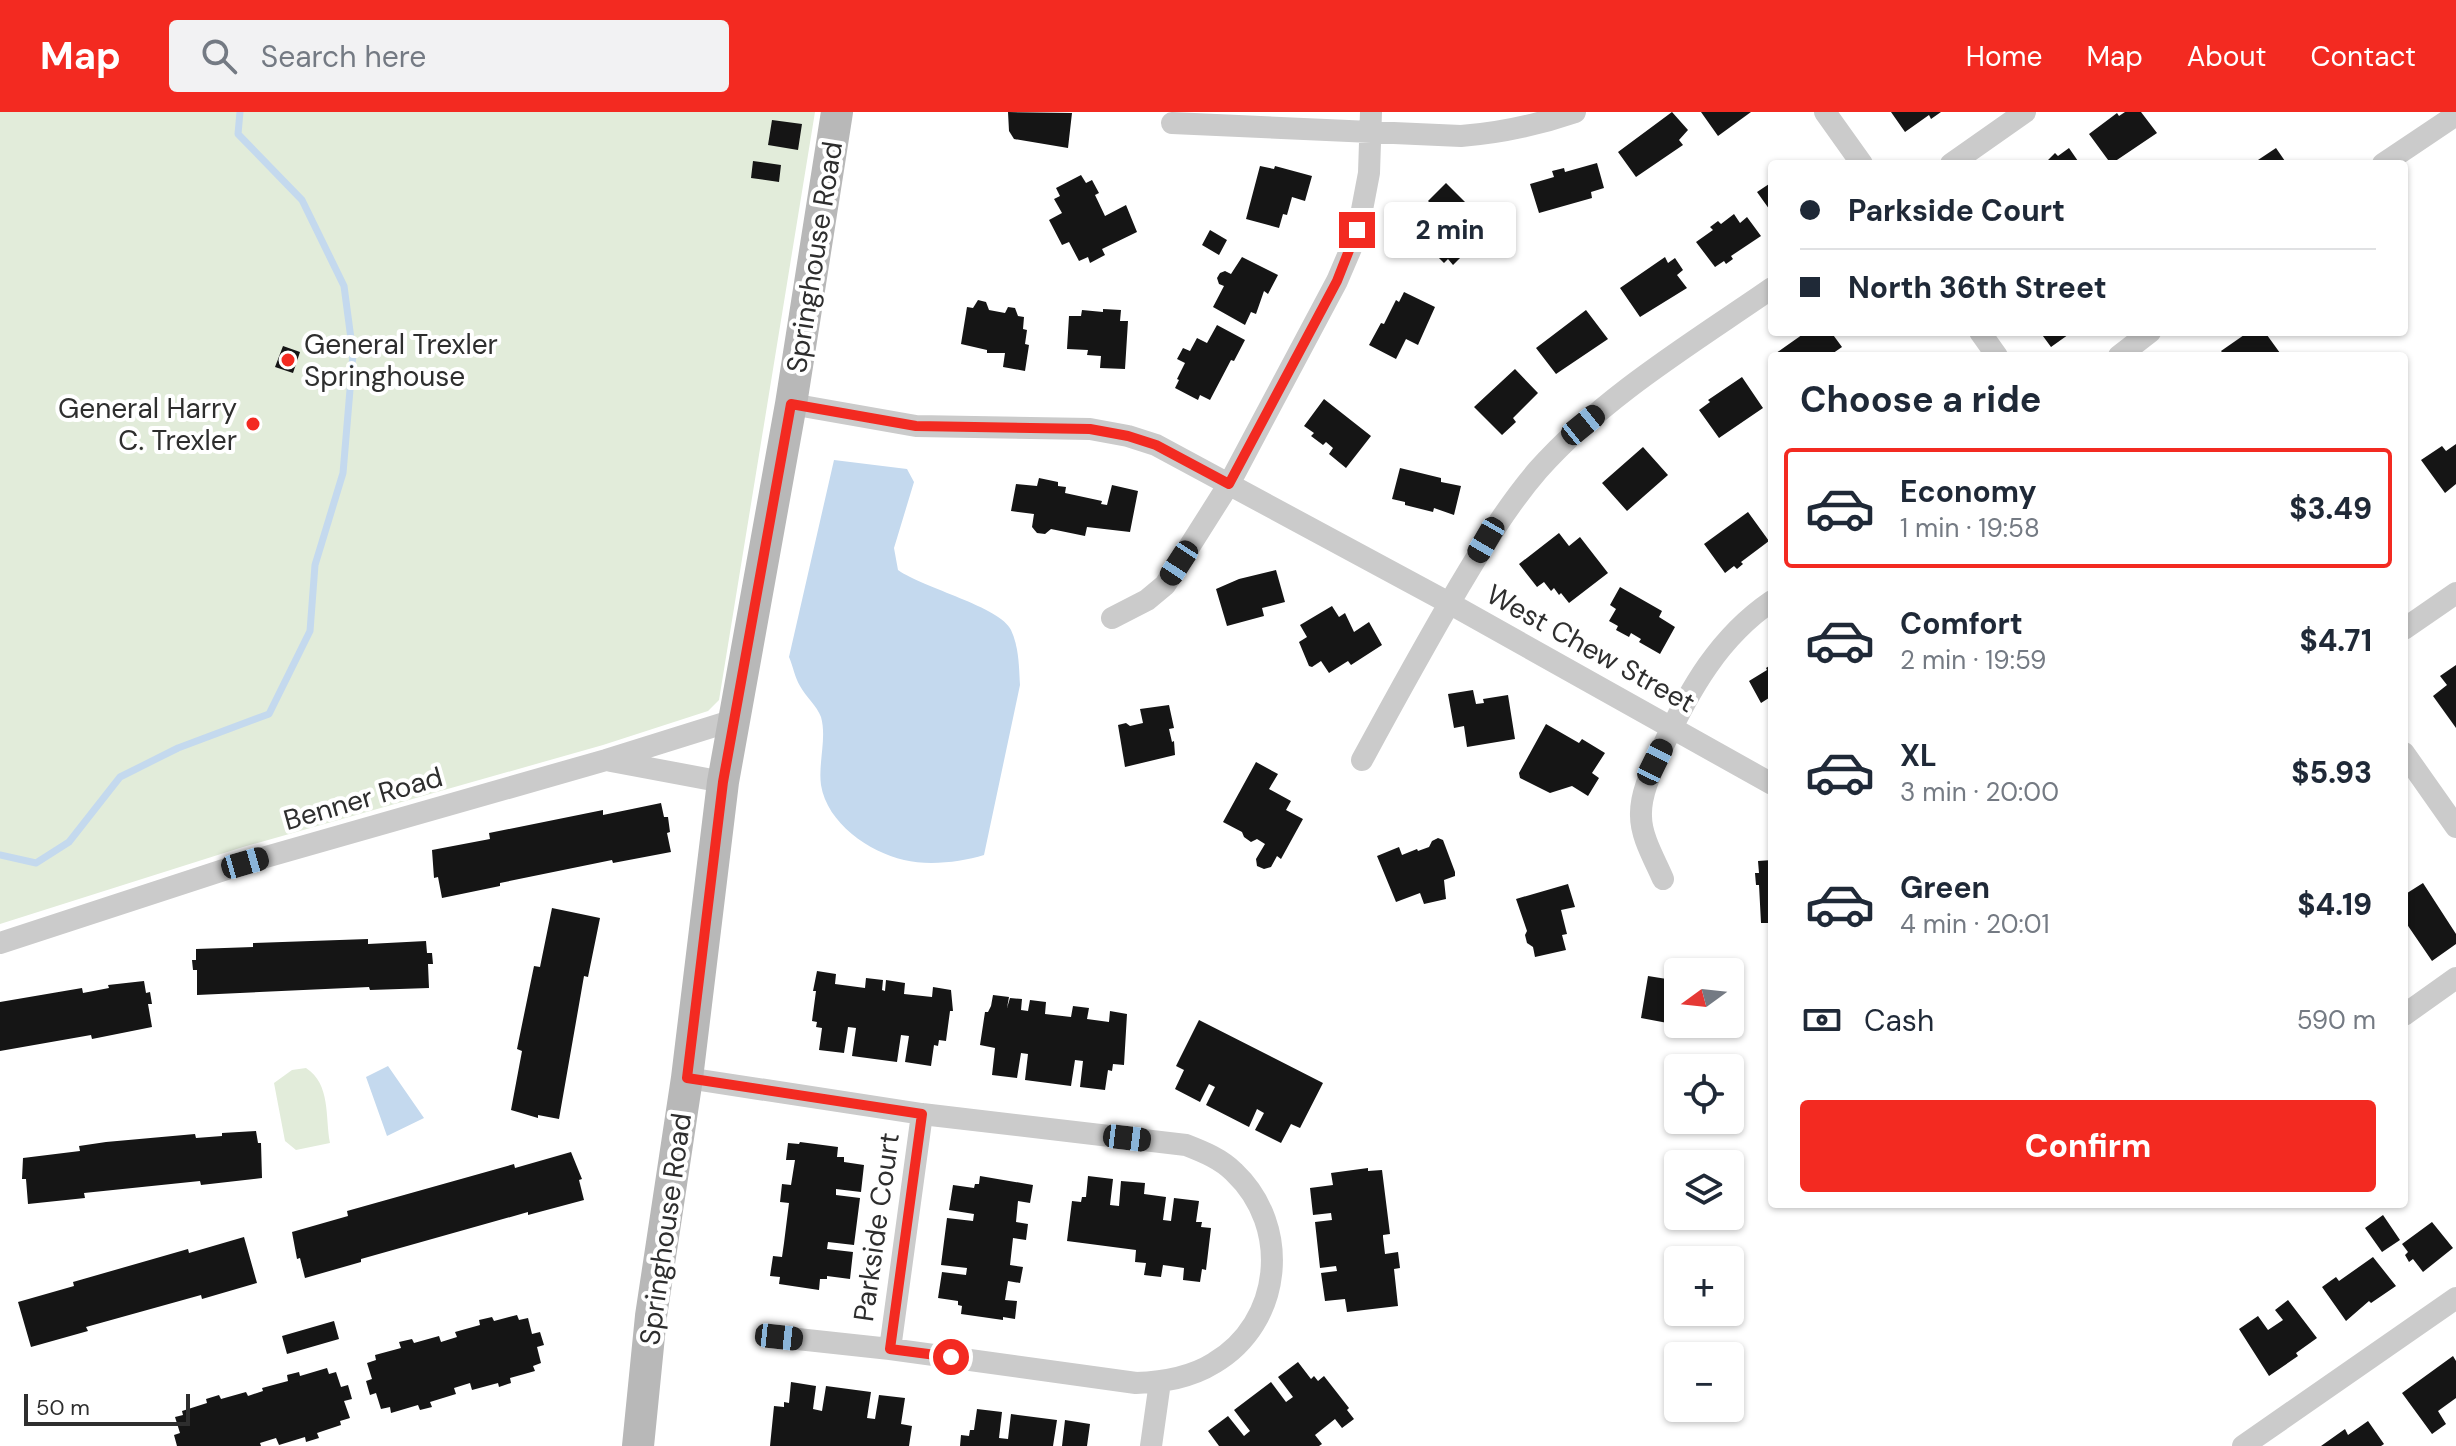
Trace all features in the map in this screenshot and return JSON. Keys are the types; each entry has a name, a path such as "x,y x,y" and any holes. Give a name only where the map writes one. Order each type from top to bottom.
{"street":[{"name":"Springhouse Road","path":"638,1446 651,1316 687,1078 723,782 791,404 837,112"},
{"path":"1172,123 1371,121 1461,136 1500,133 1538,125 1575,112"},
{"path":"1825,112 1859,160"},
{"path":"1957,160 2025,112"},
{"path":"2389,160 2456,115"},
{"path":"1112,618 1147,600 1165,585 1229,484 1337,281 1361,215 1369,173 1371,121"},
{"path":"1362,760 1500,517 1539,469 1583,425 1631,386 1768,291"},
{"path":"2124,352 2145,336"},
{"name":"West Chew Street","path":"791,404 916,426 1103,431 1156,445 1449,603 1768,782"},
{"path":"2408,626 2456,593"},
{"path":"1663,879 1641,816 1645,791 1685,699 1706,666 1731,636 1768,604"},
{"name":"Benner Road","path":"0,943 245,863 606,760 734,720"},
{"path":"2408,759 2456,827"},
{"name":"Benner Road","path":"606,760 723,782"},
{"path":"2408,1012 2456,978"},
{"name":"Parkside Court","path":"687,1078 922,1114 1186,1145 1209,1154 1233,1171 1250,1189 1270,1235 1272,1270 1265,1305 1253,1327 1225,1355 1187,1376 1160,1382 1136,1383 779,1337"},
{"name":"Parkside Court","path":"890,1349 922,1114"},
{"path":"2243,1446 2456,1298"},
{"path":"1151,1446 1160,1382"}],"green space":[{"path":"0,112 815,112 719,700 708,711 603,745 243,847 0,924"},
{"path":"306,1068 320,1083 323,1092 330,1143 296,1150 285,1141 274,1083 292,1070"}],"water":[{"path":"834,460 907,469 914,482 894,548 898,570 993,613 1014,637 1020,685 984,855 934,863 891,856 852,834 825,799 820,777 821,717 798,683 789,657"},
{"path":"388,1066 424,1118 387,1136 366,1077"}],"building":[{"path":"1008,112 1072,113 1068,148 1014,139 1009,131"},
{"path":"1672,112 1688,130 1679,140 1683,145 1636,177 1618,152"},
{"path":"1701,112 1751,112 1718,136"},
{"path":"1891,112 1941,112 1931,119 1929,115 1905,132"},
{"path":"2125,112 2141,112 2157,133 2117,160 2108,160 2089,134 2117,113 2119,116"},
{"path":"772,120 802,124 798,150 768,145"},
{"path":"2069,148 2077,160 2048,160 2055,153 2058,156"},
{"path":"2276,148 2284,160 2258,160"},
{"path":"753,161 781,165 779,182 751,178"},
{"path":"1597,163 1604,188 1591,192 1592,198 1539,213 1530,184 1554,177 1552,171 1564,168 1565,172"},
{"path":"1260,166 1274,169 1275,166 1312,176 1305,201 1292,197 1279,228 1246,219"},
{"path":"1081,175 1086,183 1092,180 1105,216 1126,205 1137,232 1102,249 1105,255 1090,263 1088,257 1079,261 1069,242 1062,245 1049,220 1062,213 1054,199 1060,196 1056,188"},
{"path":"1446,183 1467,204 1460,210 1477,227 1471,232 1479,239 1453,265 1448,259 1444,263 1417,236 1427,226 1422,221 1435,208 1428,201"},
{"path":"1768,185 1768,207 1757,192"},
{"path":"1734,214 1740,223 1747,217 1761,236 1731,256 1733,259 1726,264 1724,261 1715,267 1696,242 1713,230 1710,227 1718,221 1721,224"},
{"path":"1210,230 1227,240 1219,255 1202,245"},
{"path":"1242,257 1278,275 1268,294 1264,291 1256,314 1251,312 1245,325 1213,307 1224,286 1219,284 1217,278 1225,271 1231,274"},
{"path":"1665,257 1668,263 1675,258 1683,270 1677,275 1687,288 1640,317 1620,288"},
{"path":"1404,292 1435,307 1418,345 1406,339 1396,359 1369,345"},
{"path":"978,300 986,302 989,310 1005,313 1008,307 1015,308 1018,316 1024,317 1023,329 1027,330 1025,344 1029,345 1025,371 1003,367 1005,353 987,353 987,350 961,344 967,307 973,308"},
{"path":"1103,309 1121,310 1120,321 1128,321 1125,369 1100,368 1101,356 1087,355 1088,350 1067,349 1069,316 1081,316 1082,310 1103,312"},
{"path":"1586,310 1608,339 1556,374 1536,348"},
{"path":"1217,325 1245,340 1210,400 1200,395 1198,400 1175,388 1185,363 1177,359 1183,348 1190,351 1197,338 1207,343"},
{"path":"1800,336 1834,336 1842,347 1835,352 1778,352"},
{"path":"2043,336 2066,336 2051,347"},
{"path":"2243,336 2268,336 2279,352 2222,352"},
{"name":"General Trexler Springhouse","path":"283,346 300,352 293,373 275,367"},
{"path":"1515,369 1538,393 1513,418 1516,422 1502,435 1474,407"},
{"path":"1742,377 1763,408 1719,438 1699,410 1710,402 1708,400"},
{"path":"1324,399 1371,436 1346,468 1329,454 1333,448 1311,436 1314,433 1304,426"},
{"path":"2456,444 2456,484 2445,493 2421,460 2442,446 2446,451"},
{"path":"1643,447 1668,475 1627,511 1602,483"},
{"path":"1400,468 1461,486 1454,515 1434,508 1433,512 1405,505 1405,502 1392,499"},
{"path":"1039,478 1058,482 1058,486 1066,487 1065,493 1102,501 1101,504 1107,505 1112,485 1138,491 1130,532 1087,527 1085,536 1051,529 1045,534 1037,533 1032,527 1034,514 1011,511 1016,484 1037,486"},
{"path":"1748,512 1768,540 1737,569 1734,566 1725,573 1704,544"},
{"path":"1559,533 1569,546 1580,537 1608,573 1569,603 1561,593 1559,595 1554,588 1551,591 1544,582 1537,587 1519,564"},
{"path":"1276,570 1285,602 1262,608 1264,616 1227,626 1216,589 1239,579"},
{"path":"1620,587 1662,611 1659,617 1675,627 1660,654 1639,642 1641,639 1631,633 1629,637 1616,630 1618,626 1609,621 1616,609 1610,605"},
{"path":"1332,606 1339,617 1345,613 1354,632 1369,622 1382,645 1351,665 1348,661 1329,673 1321,661 1309,666 1299,642 1307,637 1300,625"},
{"path":"2456,665 2456,728 2433,696 2447,685 2440,676"},
{"path":"1768,667 1768,699 1761,703 1749,681"},
{"path":"1473,690 1476,704 1484,703 1483,699 1508,695 1515,739 1467,747 1464,726 1454,728 1448,694"},
{"path":"1169,705 1174,728 1169,729 1175,755 1125,767 1118,725 1143,723 1140,709"},
{"path":"1546,724 1579,743 1582,739 1605,753 1592,773 1599,778 1588,796 1572,786 1550,793 1520,778 1519,773"},
{"path":"1256,762 1278,774 1269,789 1291,801 1286,810 1303,819 1281,859 1277,856 1271,867 1264,869 1257,866 1256,859 1265,844 1257,839 1251,842 1242,832 1223,822"},
{"path":"661,803 664,817 668,817 671,852 613,863 612,860 442,898 438,877 434,878 432,850 490,839 489,833 603,810 603,815"},
{"path":"1438,838 1443,840 1455,872 1455,876 1444,880 1446,899 1424,904 1420,893 1396,902 1377,856 1399,847 1402,855 1418,851 1429,847"},
{"path":"1768,860 1768,923 1761,923 1759,885 1756,885 1755,873 1759,873 1758,861"},
{"path":"2423,883 2456,934 2456,944 2432,961 2408,926 2408,892"},
{"path":"1568,884 1575,907 1561,910 1567,934 1562,935 1566,950 1535,957 1533,947 1527,943 1527,931 1516,899"},
{"path":"552,908 600,918 588,977 584,976 559,1119 538,1115 538,1118 511,1110 522,1051 517,1049 534,966 540,967"},
{"path":"368,939 368,944 426,941 427,953 432,953 433,964 428,964 429,988 370,990 369,987 197,995 197,970 193,970 192,960 196,960 196,949 253,947 253,943"},
{"path":"817,971 836,974 835,984 865,988 866,978 883,980 882,990 885,991 886,980 905,983 904,994 932,997 933,987 951,990 953,1011 950,1011 946,1041 939,1040 938,1046 934,1045 931,1066 905,1062 909,1036 901,1035 897,1062 852,1056 856,1028 848,1027 844,1053 819,1050 822,1028 816,1027 817,1022 812,1021"},
{"path":"1648,976 1664,979 1664,1022 1641,1018"},
{"path":"144,981 146,993 150,992 152,1004 148,1004 152,1027 92,1039 91,1035 0,1051 0,1002 82,988 83,993 109,988 108,985"},
{"path":"993,995 1009,997 1007,1008 1010,998 1022,999 1021,1010 1028,1011 1030,1000 1046,1002 1045,1014 1071,1017 1073,1006 1089,1008 1087,1019 1109,1022 1110,1011 1127,1014 1124,1065 1113,1064 1112,1071 1108,1070 1105,1090 1080,1087 1083,1061 1075,1060 1071,1086 1025,1080 1028,1054 1021,1053 1017,1078 992,1075 995,1048 980,1045 985,1012 991,1006"},
{"path":"1199,1020 1323,1083 1300,1128 1291,1124 1281,1143 1255,1130 1264,1113 1257,1109 1249,1127 1206,1105 1215,1087 1209,1084 1200,1102 1175,1089 1184,1070 1176,1066"},
{"path":"256,1131 258,1143 261,1143 262,1178 84,1193 85,1198 28,1204 26,1179 22,1179 23,1158 80,1151 79,1146 106,1142 195,1134 196,1138"},
{"path":"788,1143 838,1147 837,1157 844,1157 844,1162 864,1165 861,1192 836,1189 836,1195 860,1198 854,1245 828,1242 827,1249 853,1252 850,1279 827,1276 827,1279 820,1279 819,1290 779,1284 780,1277 770,1276 773,1256 782,1257 784,1243 789,1203 780,1202 782,1184 791,1185 795,1160 786,1160"},
{"path":"571,1152 582,1179 579,1180 584,1200 528,1215 528,1212 305,1278 300,1258 297,1259 292,1232 348,1216 347,1211 514,1164 515,1168"},
{"path":"1368,1168 1368,1171 1382,1170 1390,1234 1383,1235 1385,1254 1398,1252 1400,1268 1394,1269 1398,1306 1347,1312 1345,1299 1325,1301 1321,1273 1337,1271 1336,1266 1320,1268 1315,1222 1332,1220 1331,1213 1313,1215 1310,1188 1333,1185 1331,1173"},
{"path":"980,1176 1033,1185 1030,1203 1018,1201 1016,1222 1028,1224 1026,1240 1013,1238 1010,1265 1023,1267 1020,1283 1008,1281 1005,1300 1017,1301 1015,1319 961,1314 962,1306 958,1305 958,1301 938,1298 942,1272 966,1275 967,1268 941,1265 947,1218 973,1221 974,1214 949,1210 953,1185 974,1188 975,1184 979,1184"},
{"path":"1088,1176 1113,1179 1110,1205 1119,1206 1121,1181 1145,1183 1144,1194 1166,1197 1163,1220 1171,1221 1174,1198 1199,1201 1196,1222 1202,1222 1201,1227 1211,1228 1206,1270 1202,1269 1200,1282 1183,1280 1184,1268 1163,1265 1161,1277 1144,1275 1146,1263 1135,1262 1136,1250 1067,1241 1072,1201 1081,1202 1082,1197 1086,1197"},
{"path":"2383,1215 2400,1240 2382,1252 2365,1228"},
{"path":"2432,1222 2453,1248 2423,1272 2413,1259 2409,1262 2405,1255 2408,1252 2402,1244"},
{"path":"244,1237 257,1283 86,1327 88,1331 31,1347 18,1302 74,1286 73,1282 188,1249 189,1253"},
{"path":"2373,1257 2396,1286 2371,1303 2369,1301 2346,1321 2322,1287 2336,1277 2339,1281"},
{"path":"2288,1300 2317,1338 2269,1376 2239,1329 2258,1316 2268,1330 2283,1320 2275,1310"},
{"path":"517,1315 519,1320 528,1318 532,1334 540,1332 544,1345 537,1347 541,1363 533,1366 535,1371 510,1378 511,1383 499,1387 498,1383 472,1390 470,1383 454,1388 456,1394 430,1402 432,1407 420,1410 418,1405 391,1413 390,1407 381,1409 376,1393 370,1395 366,1381 372,1379 367,1363 376,1360 375,1355 401,1348 399,1342 412,1339 414,1343 439,1336 441,1342 457,1337 455,1332 480,1325 479,1320 492,1317 494,1321"},
{"path":"334,1321 339,1339 287,1354 282,1336"},
{"path":"2453,1356 2456,1361 2456,1398 2438,1411 2446,1424 2432,1434 2402,1393"},
{"path":"1298,1362 1311,1379 1314,1376 1318,1381 1324,1376 1354,1419 1342,1428 1335,1419 1315,1435 1322,1444 1319,1446 1219,1446 1208,1431 1228,1416 1244,1436 1250,1431 1234,1410 1271,1382 1286,1402 1293,1397 1278,1377"},
{"path":"327,1368 329,1374 336,1372 341,1387 348,1385 352,1399 344,1401 350,1418 340,1421 341,1425 317,1433 319,1438 306,1442 305,1437 279,1445 276,1438 260,1443 261,1446 177,1446 174,1435 180,1433 175,1417 183,1415 182,1411 207,1403 206,1399 219,1395 221,1399 246,1392 248,1396 263,1391 262,1388 288,1381 287,1375 299,1372 300,1376"},
{"path":"791,1382 816,1386 813,1409 822,1411 826,1386 871,1392 867,1418 875,1419 879,1395 905,1398 901,1424 912,1426 909,1446 770,1446 774,1406 784,1407 784,1402 789,1403"},
{"path":"977,1409 1002,1412 999,1438 1008,1439 1011,1414 1057,1420 1053,1446 960,1446 961,1435 969,1436 970,1430 974,1430"},
{"path":"1065,1420 1090,1424 1087,1446 1062,1446"},
{"path":"2368,1421 2384,1444 2381,1446 2321,1446 2345,1429 2348,1435"}],"waterway":[{"path":"0,855 36,863 69,842 120,777 178,748 269,714 310,631 315,565 343,473 353,354 344,286 302,200 238,134 240,112"}],"place":[{"name":"General Trexler Springhouse","path":"288,360"},
{"name":"General Harry C. Trexler","path":"253,424"}],"route":[{"path":"951,1357 890,1349 922,1114 687,1078 723,782 791,404 916,426 1090,429 1156,445 1229,484 1337,281 1357,230"}]}
